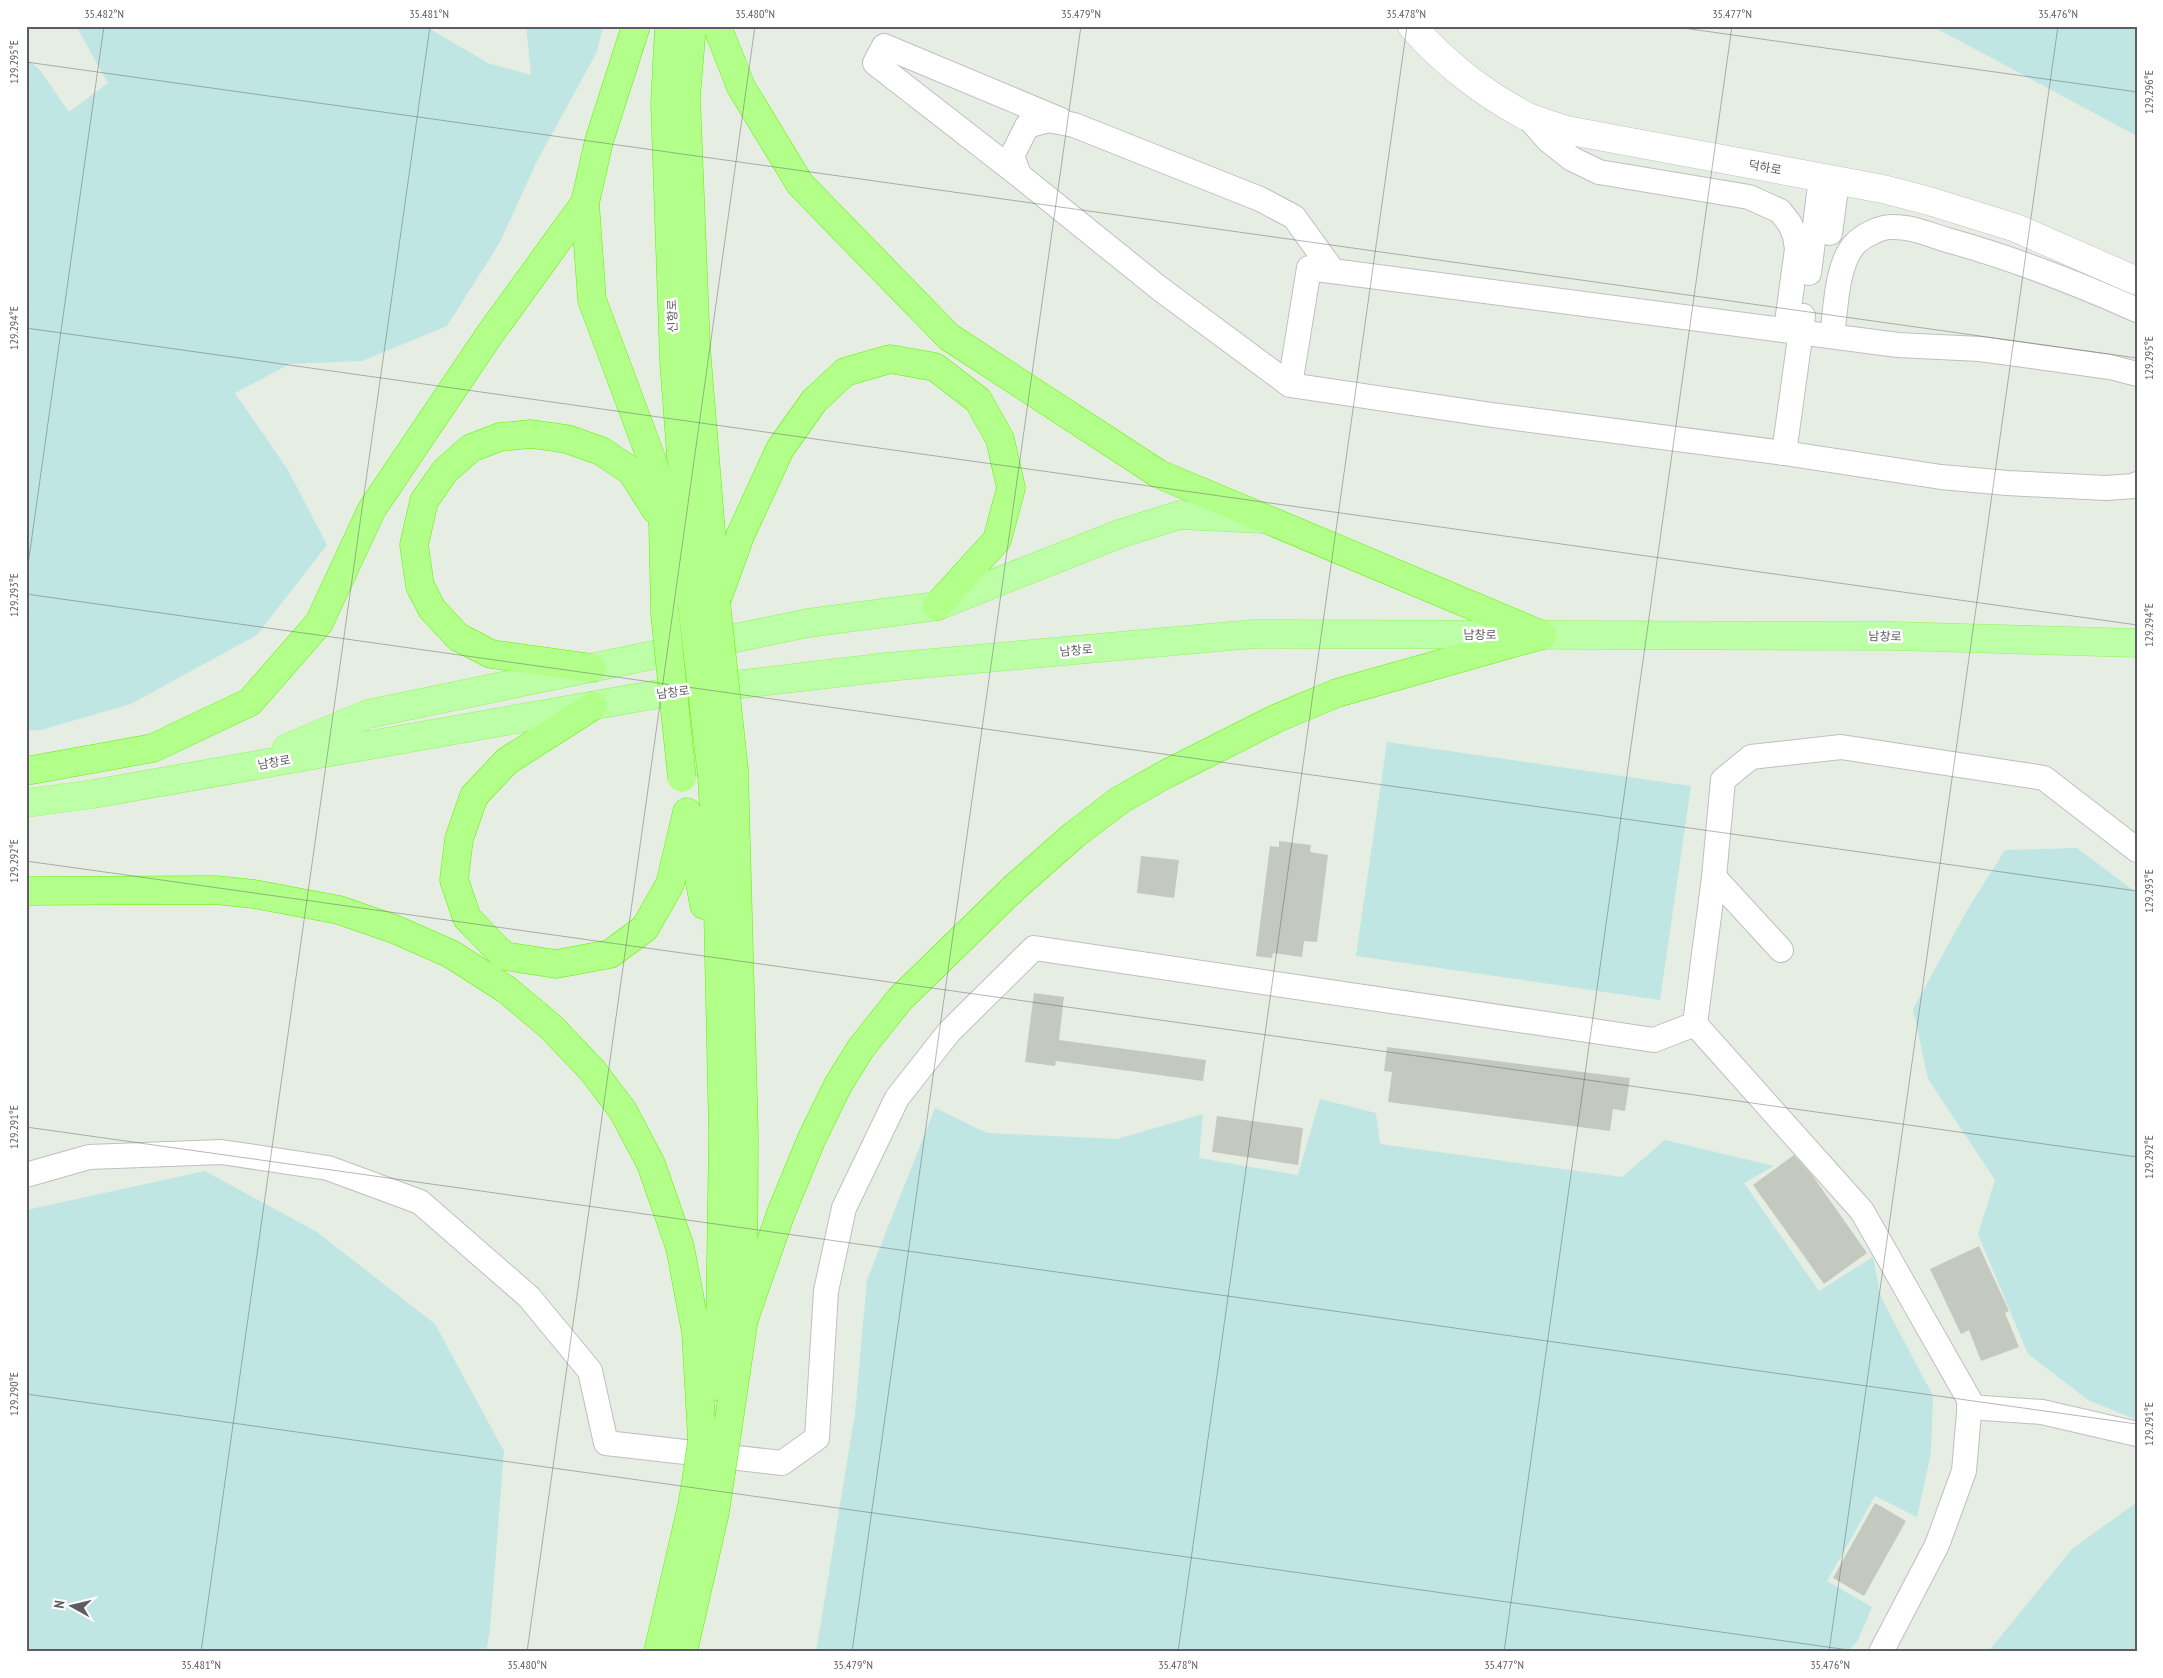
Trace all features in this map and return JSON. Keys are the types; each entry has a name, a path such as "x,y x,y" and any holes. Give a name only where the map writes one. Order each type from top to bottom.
{"highway":[{"path":"636,26 599,141 585,203 592,300 654,463 663,524 665,614 682,778 720,996"},
{"name":"신항로","path":"668,26 665,104 674,361 704,604"},
{"name":"신항로","path":"692,26 686,97 704,604"},
{"path":"716,26 740,87 800,184 949,337 1159,474 1542,635"},
{"path":"26,771 153,748 250,702 319,623 372,509 490,334 585,203"},
{"path":"743,1322 744,1135 723,773 704,604 740,536 780,450 814,401 845,372 890,360 935,367 978,400 1000,440 1011,488 997,540 937,606"},
{"path":"592,668 491,654 458,637 432,609 420,586 414,545 424,501 445,470 471,448 500,437 531,434 567,439 601,451 631,471 652,501 663,524"},
{"path":"710,1440 743,1322 781,1213 812,1138 838,1085 861,1048 900,999 1015,886 1066,842 1120,800 1174,770 1275,719 1337,693 1542,635"},
{"path":"593,706 507,761 474,796 459,838 454,880 467,918 504,956 556,964 610,954 645,928 670,884 688,812"},
{"path":"683,1652 715,1512 709,1471 720,1326 723,1135 720,996 723,773"},
{"path":"26,891 215,890 254,894 339,910 394,929 451,954 507,990 551,1027 592,1070 623,1112 651,1164 680,1246 696,1332 710,1440"},
{"path":"658,1652 692,1506 709,1471"}],"main road":[{"name":"덕하로","path":"1412,26 1444,58 1480,88 1527,116 1566,130 1883,189 1929,200 2016,228 2137,281"},
{"path":"242,768 368,714 808,623 937,606 1119,534 1180,515 1267,519"},
{"name":"남창로","path":"26,804 93,794 658,694 887,668 1253,634 1894,636 2137,642"}],"street":[{"path":"1333,272 1294,217 1260,199 1074,125 884,46 875,63 1019,175 1159,288 1290,385 1791,454 1941,477 2007,483 2106,488 2134,486 2137,484"},
{"path":"1527,116 1548,140 1572,159 1599,172 1749,197 1780,211 1790,224 1795,236 1809,333"},
{"path":"1019,175 1012,156 1026,126 1049,120 1074,125"},
{"path":"1791,454 1829,179"},
{"path":"1809,333 1844,261 1855,243 1875,232 1890,227 1910,229 2000,254 2067,279 2137,310"},
{"path":"1290,385 1309,268 1898,345 1980,349 2110,367 2137,374"},
{"path":"1881,1652 1940,1536 1964,1471 1970,1401 1862,1211 1694,1024 1714,877 1723,780 1751,758 1841,747 2044,778 2137,850"},
{"path":"1714,877 1781,950"},
{"path":"26,1175 89,1157 221,1152 328,1168 420,1202 528,1297 590,1371 606,1442 782,1463 817,1438 826,1291 844,1208 897,1098 949,1032 1034,948 1654,1040 1694,1024"},
{"path":"1969,1407 2042,1412 2137,1434"}],"shaded area":[{"path":"76,26 425,26 488,63 531,75 526,26 603,26 597,52 537,161 500,242 447,326 362,361 290,364 235,393 288,470 327,545 257,635 131,704 41,730 26,731 26,58 39,69 69,112 108,83"},
{"path":"1932,26 2137,26 2137,136"},
{"path":"1387,742 1691,786 1660,1000 1356,956"},
{"path":"2077,848 2137,893 2137,1420 2088,1400 2028,1354 1978,1234 1995,1180 1928,1079 1913,1009 1966,912 2005,850"},
{"path":"1320,1099 1376,1113 1380,1144 1622,1177 1665,1140 1774,1166 1744,1183 1819,1291 1873,1257 1881,1297 1933,1396 1931,1453 1917,1517 1875,1496 1827,1581 1872,1607 1858,1640 1848,1652 816,1652 855,1413 867,1280 935,1108 987,1133 1117,1139 1203,1114 1199,1158 1298,1175"},
{"path":"205,1171 317,1232 435,1324 504,1451 490,1630 486,1652 26,1652 26,1210"},
{"path":"2137,1502 2137,1652 1988,1652 2072,1549"}],"building":[{"path":"1279,841 1311,845 1310,852 1328,855 1317,942 1304,941 1302,957 1273,953 1272,958 1256,956 1270,846 1279,847"},
{"path":"1141,856 1179,860 1174,898 1137,893"},
{"path":"1034,993 1064,997 1059,1040 1206,1060 1203,1081 1056,1061 1055,1066 1025,1062"},
{"path":"1387,1047 1630,1078 1625,1111 1613,1109 1610,1131 1388,1102 1392,1072 1384,1071"},
{"path":"1217,1116 1303,1128 1298,1165 1212,1152"},
{"path":"1794,1155 1812,1175 1867,1253 1824,1284 1753,1185"},
{"path":"1979,1246 2009,1311 2005,1313 2019,1347 1981,1361 1969,1330 1961,1334 1930,1269"},
{"path":"1875,1503 1906,1521 1864,1596 1833,1578"}]}
